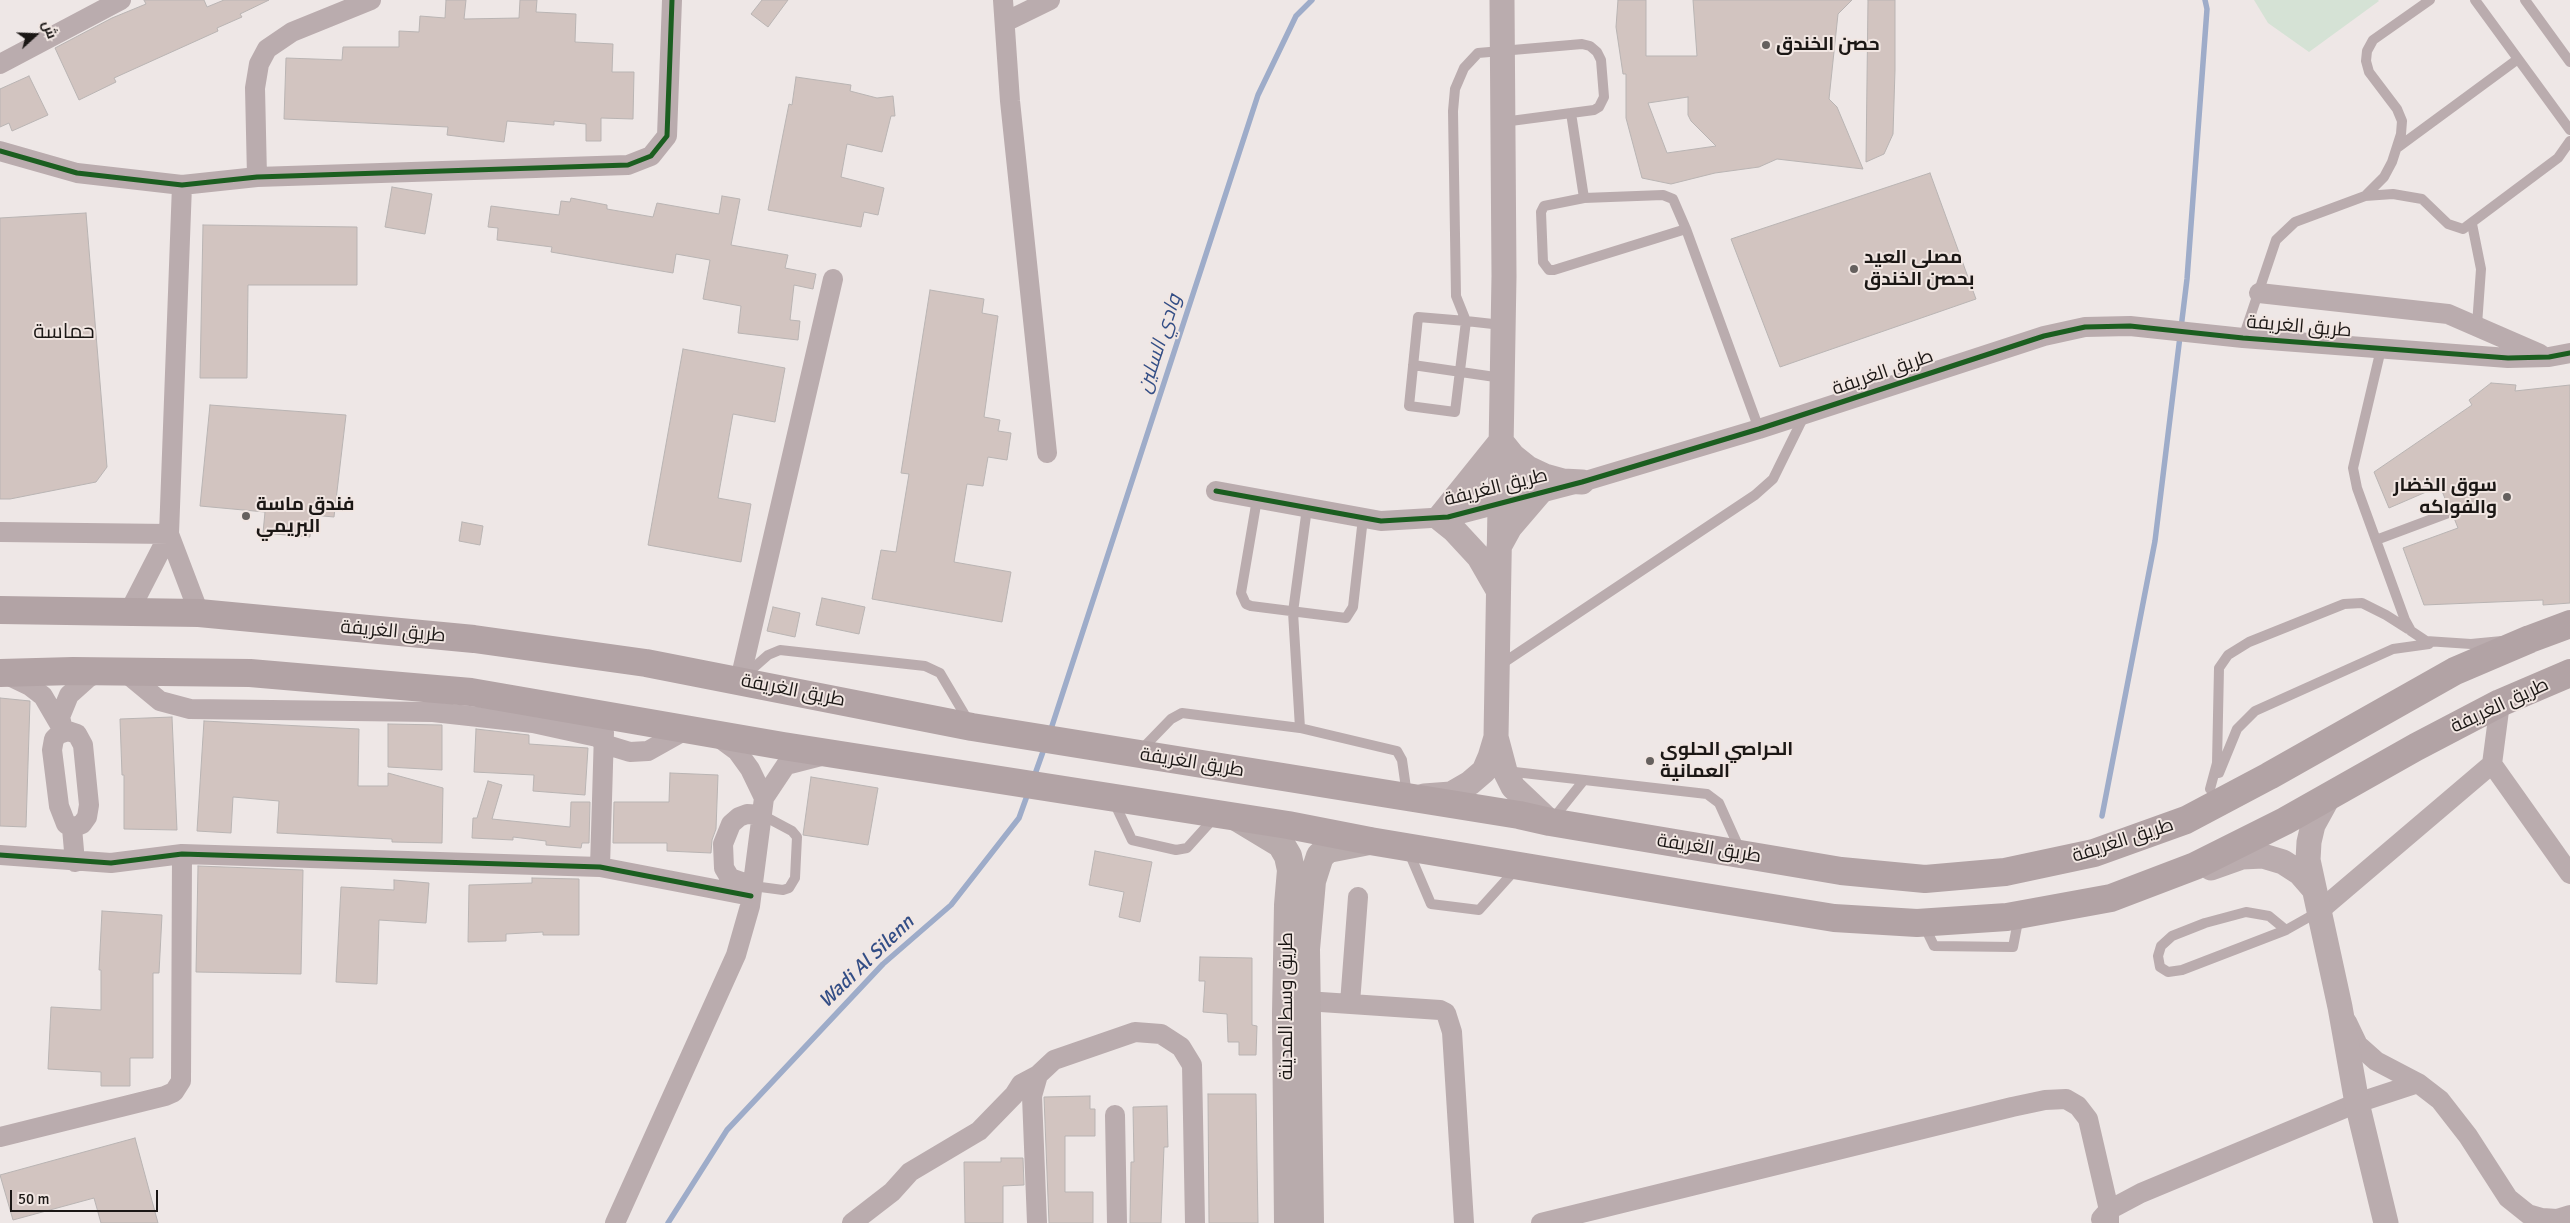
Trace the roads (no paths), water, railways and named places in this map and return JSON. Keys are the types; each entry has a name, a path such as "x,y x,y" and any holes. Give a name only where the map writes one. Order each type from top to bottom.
{"main road":[{"name":"طريق الغريفة","path":"0,610 199,613 474,639 646,663 972,727 1519,815 1550,822 1841,871 1925,879 2005,872 2094,853 2200,801 2269,776 2455,671 2570,624"},
{"name":"طريق الغريفة","path":"1,673 250,673 472,692 835,753 1227,815 1370,841 1834,918 1923,922 2020,914 2111,898 2195,866 2330,796 2416,747 2500,704 2570,673"},
{"name":"طريق وسط المدينة","path":"1227,815 1281,844 1288,856 1291,870 1288,906 1286,1014 1288,1223"},
{"name":"طريق وسط المدينة","path":"1310,1223 1306,949 1312,882 1320,856 1328,849 1370,841"}],"street":[{"path":"0,64 121,0"},
{"path":"257,177 254,88 259,64 267,49 292,32 371,0"},
{"path":"0,151 76,173 182,185 257,177 628,165 639,162 657,150 667,136 672,0"},
{"path":"1003,0 1010,101 1047,453"},
{"path":"1004,22 1050,0"},
{"path":"1502,0 1503,325 1496,736 1504,771 1513,787 1550,822"},
{"path":"182,185 169,534 199,613"},
{"path":"740,680 833,279"},
{"path":"2259,293 2448,314 2477,325 2505,341 2549,357 2570,357"},
{"name":"طريق الغريفة","path":"1216,491 1381,521 1440,518 1582,482 1804,416 2044,336 2084,327 2130,326 2235,337 2508,358 2549,357 2570,353"},
{"path":"1501,441 1513,456 1528,468 1554,478 1582,482"},
{"path":"1498,590 1480,557 1440,518 1501,441"},
{"path":"1499,547 1510,527 1540,492"},
{"path":"0,532 169,534"},
{"path":"129,612 169,534"},
{"path":"64,732 60,717 69,696 88,678 113,672 160,701 190,709 432,712 533,722 597,737 604,742 630,752 648,751 701,731 737,750 750,769 763,806"},
{"path":"1,673 36,690 47,702 64,732"},
{"path":"2500,704 2492,764 2570,874"},
{"path":"600,867 604,715"},
{"path":"64,732 77,734 83,746 89,805 87,817 82,824 72,828 66,824 59,806 52,750 54,739 64,732"},
{"path":"1408,798 1451,794 1470,783 1484,771 1496,736"},
{"path":"616,1223 728,976 745,925 752,891 763,806 786,765 804,758 835,753"},
{"path":"2315,900 2492,764"},
{"path":"2330,796 2313,825 2308,842 2308,860 2315,900 2340,1007 2357,1103 2386,1223"},
{"path":"752,891 730,878 724,868 723,844 731,824 739,817 763,806"},
{"path":"72,828 75,862"},
{"path":"0,855 75,862 111,863 182,854 600,867 752,891"},
{"path":"0,1137 166,1096 174,1092 182,1081 182,854"},
{"path":"2111,898 2159,889 2242,857 2263,856 2282,862 2300,873 2315,900"},
{"path":"1350,1003 1358,897"},
{"path":"1306,1001 1440,1010 1449,1018 1452,1032 1464,1223"},
{"path":"2340,1007 2358,1044 2376,1061 2418,1083 2440,1100 2468,1136 2508,1198 2528,1214 2542,1218 2557,1219 2570,1215"},
{"path":"852,1223 892,1192 910,1172 979,1131 1014,1095 1021,1084 1038,1075 1054,1060 1135,1032 1161,1034 1181,1048 1192,1065 1195,1223"},
{"path":"1038,1075 1032,1096 1038,1223"},
{"path":"1541,1223 2012,1107 2045,1100 2066,1099 2078,1106 2088,1119 2105,1218 2141,1194 2357,1103 2418,1083"},
{"path":"1115,1115 1117,1223"}],"lane":[{"path":"2365,196 2384,177 2401,134 2400,115 2369,72 2366,61 2367,51 2373,40 2430,0"},
{"path":"2475,0 2570,130"},
{"path":"2525,0 2570,62"},
{"path":"1503,122 1594,110 1603,102 1601,60 1597,52 1590,46 1582,44 1502,50 1478,53 1464,68 1455,89 1452,111 1456,296 1466,321 1455,412 1408,406 1418,317 1466,321 1503,325"},
{"path":"2397,148 2518,60"},
{"path":"1571,113 1584,198"},
{"path":"2235,337 2259,293 2276,240 2287,227 2302,218 2365,196 2393,194 2413,196 2430,204 2452,227 2463,228 2472,224 2558,158 2570,142"},
{"path":"1686,230 1549,270 1543,262 1542,208 1548,205 1584,198 1669,196 1673,199 1686,230 1759,429"},
{"path":"2472,224 2481,269 2477,325"},
{"path":"2381,349 2353,468 2357,488 2411,631"},
{"path":"1413,365 1502,378"},
{"path":"1497,667 1756,495 1773,479 1804,416"},
{"path":"1257,499 1241,594 1242,599 1251,606 1346,618 1351,614 1363,518"},
{"path":"1300,728 1292,612 1308,508"},
{"path":"2376,540 2451,512"},
{"path":"2200,801 2217,763 2219,668 2221,663 2238,648 2344,604 2362,603 2386,615 2426,641 2471,644 2530,639"},
{"path":"2200,801 2220,773 2237,729 2255,711 2393,649 2437,643"},
{"path":"740,680 768,655 780,650 925,666 940,673 972,727"},
{"path":"1137,754 1171,719 1182,713 1300,728 1397,751 1402,760 1408,798"},
{"path":"1504,771 1708,794 1719,803 1742,855"},
{"path":"1550,822 1584,780"},
{"path":"1111,797 1132,840 1176,850 1186,848 1227,815"},
{"path":"752,891 783,890 788,888 795,878 797,836 763,806"},
{"path":"1407,847 1431,904 1479,910 1519,866"},
{"path":"2286,930 2269,916 2246,912 2205,923 2172,936 2161,946 2158,956 2160,967 2168,972 2182,970 2286,930 2315,900"}],"waterway":[{"name":"وادي السلين","path":"1050,732 1258,95 1296,16 1312,0"},
{"path":"2102,816 2155,541 2187,279 2207,9 2205,0"},
{"name":"Wadi Al Silenn","path":"1034,777 1045,746"},
{"name":"Wadi Al Silenn","path":"668,1223 727,1130 883,964 951,905 1019,818 1028,793"}],"place":[{"name":"حصن الخندق","path":"1766,45"},
{"name":"مصلى العيد بحصن الخندق","path":"1854,269"},
{"name":"سوق الخضار والفواكه","path":"2507,497"},
{"name":"فندق ماسة البريمي","path":"246,516"},
{"name":"الحراصي الحلوى العمانية","path":"1650,761"}],"district":[{"name":"حماسة","path":"64,332"}]}
